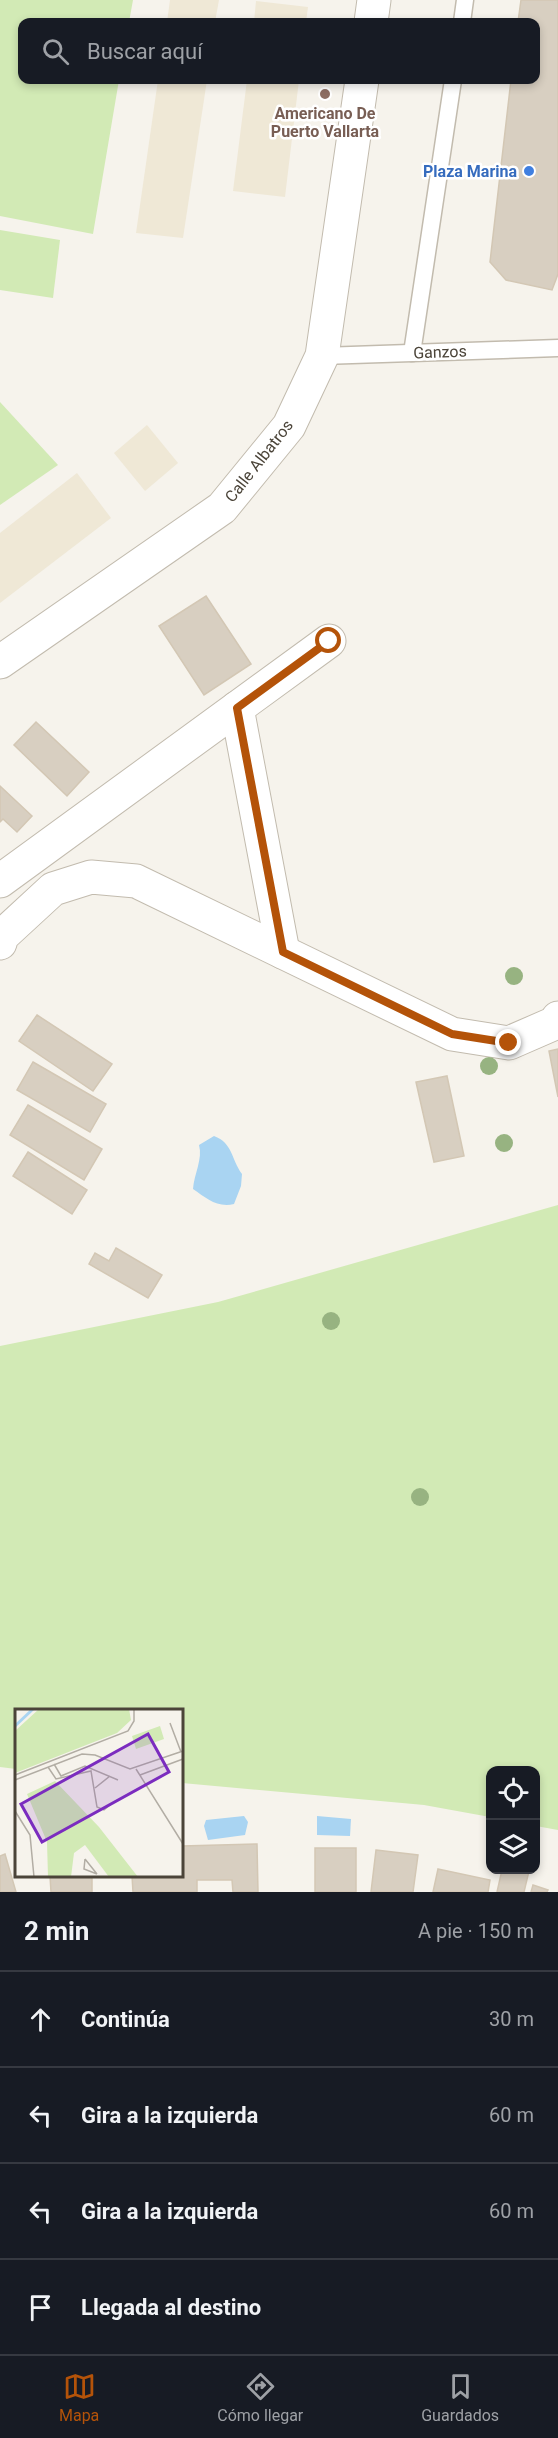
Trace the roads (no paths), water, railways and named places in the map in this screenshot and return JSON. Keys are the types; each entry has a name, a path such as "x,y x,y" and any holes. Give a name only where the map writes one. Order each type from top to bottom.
{"street":[{"path":"372,18 374,0"},
{"name":"Calle Albatros","path":"0,662 222,508 289,426 322,356 361,84"},
{"path":"0,881 329,641"},
{"path":"237,708 283,952"},
{"path":"34,856 53,889"},
{"path":"0,944 2,936 53,889 91,877 136,881 452,1034 509,1043 555,1023 558,1018"}],"lane":[{"path":"463,18 465,0"},
{"path":"412,353 452,84"},
{"name":"Ganzos","path":"322,356 558,348"}],"water":[{"path":"214,1136 228,1147 242,1174 241,1186 234,1204 222,1205 207,1199 193,1189 200,1156 199,1145"},
{"path":"244,1816 248,1822 245,1835 208,1840 204,1826 206,1820"},
{"path":"317,1816 351,1819 350,1836 317,1835"}],"place":[{"name":"Americano De Puerto Vallarta","path":"325,94"},
{"name":"Plaza Marina","path":"529,171"}]}
